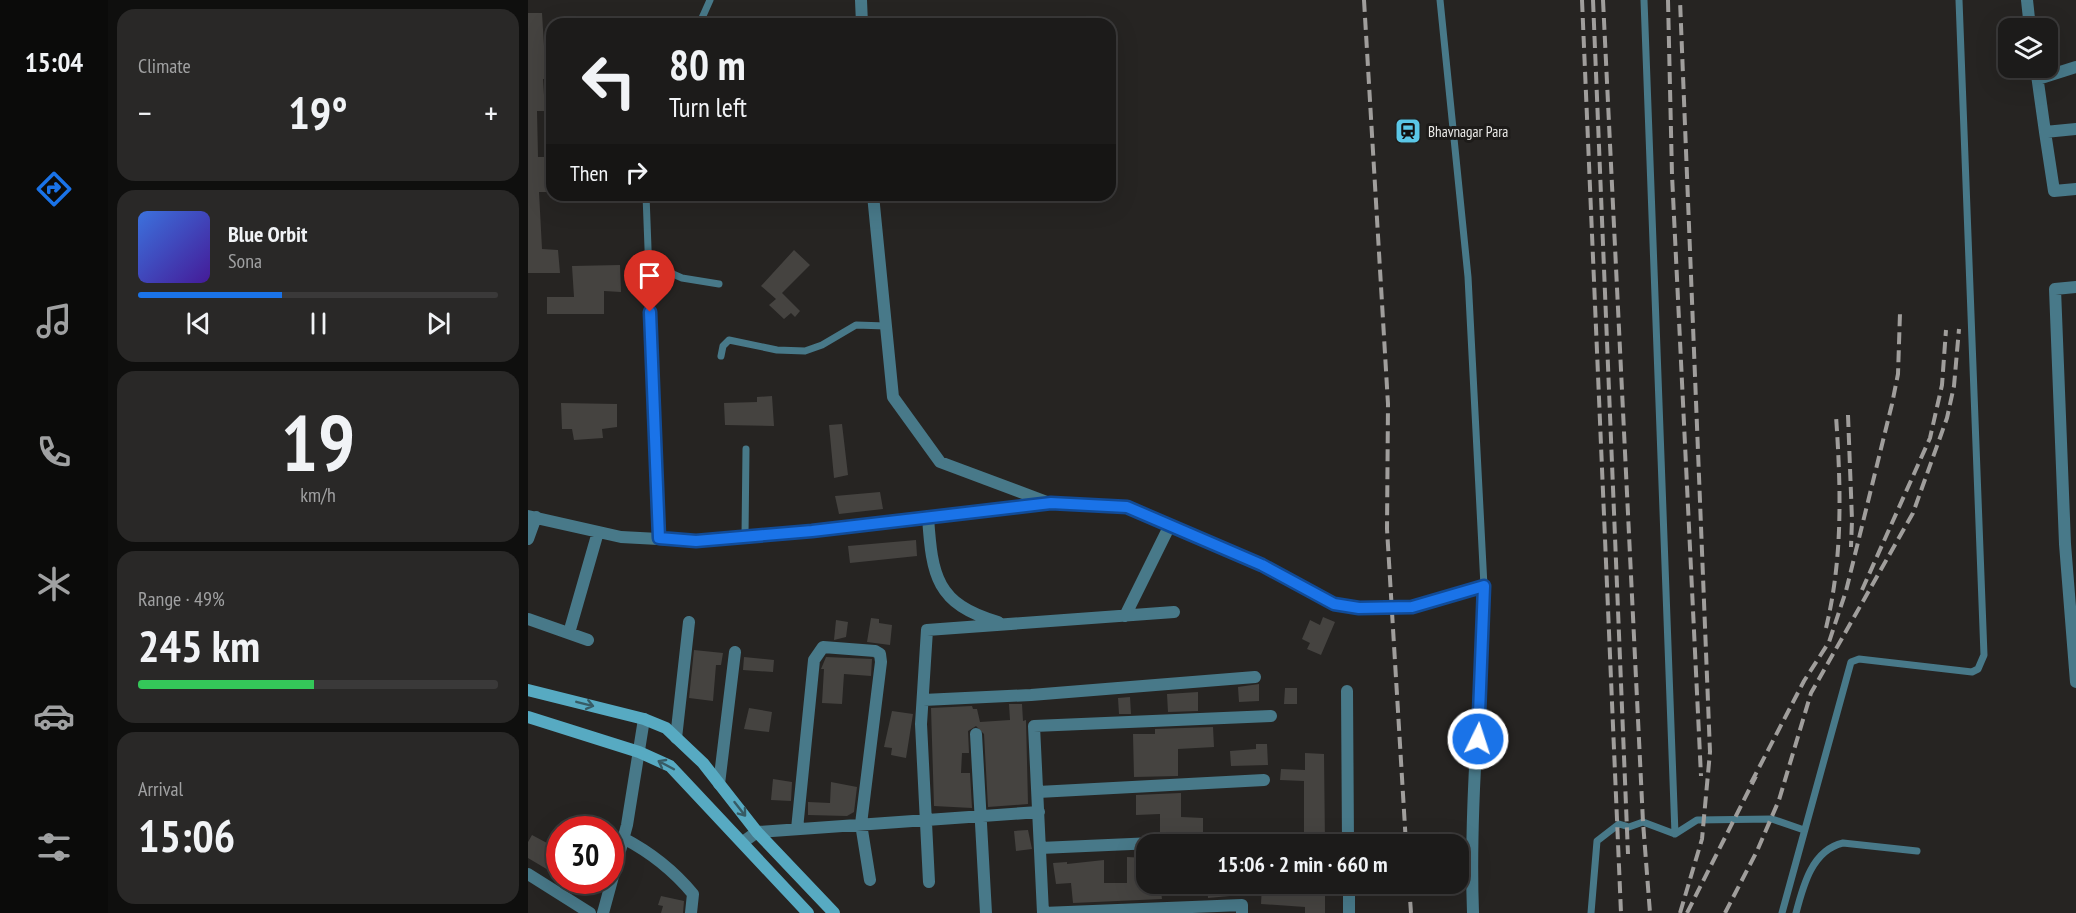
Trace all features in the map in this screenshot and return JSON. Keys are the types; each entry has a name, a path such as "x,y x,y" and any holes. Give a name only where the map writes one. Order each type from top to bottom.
{"street":[{"path":"861,0 862,18"},
{"path":"2027,0 2029,18"},
{"path":"2058,70 2076,67"},
{"path":"2038,78 2054,191 2076,189"},
{"path":"2045,132 2076,129"},
{"path":"874,201 893,397 940,462 1051,503"},
{"path":"2076,287 2055,289 2065,544 2076,682"},
{"path":"528,539 532,516 621,537 696,541 1051,503 1127,507 1262,565 1334,604 1359,608 1412,607 1484,586 1481,696 1471,844 1473,913"},
{"path":"928,517 932,562 945,592 973,614 1006,624"},
{"path":"1125,616 1170,525"},
{"path":"569,633 598,532"},
{"path":"929,882 921,724 927,630 1174,612"},
{"path":"528,619 588,640"},
{"path":"676,738 688,622"},
{"path":"797,829 814,660 823,648 875,651 880,654 861,825 870,880"},
{"path":"720,784 735,652"},
{"path":"923,700 1031,695 1255,677"},
{"path":"528,690 644,719 666,728 703,763 757,832 834,913"},
{"path":"1347,691 1348,834"},
{"path":"1242,913 1242,905 1043,913 1034,726 1271,716"},
{"path":"528,717 639,752 675,770 808,913"},
{"path":"644,719 636,779 624,838 640,847 683,882 693,894 691,913"},
{"path":"976,734 986,913"},
{"path":"1038,792 1264,780"},
{"path":"743,842 757,832 1039,812"},
{"path":"1040,848 1136,844"},
{"path":"528,874 590,913"},
{"path":"603,913 608,894"},
{"path":"1349,894 1349,913"}],"lane":[{"path":"702,18 710,0"},
{"path":"1440,0 1468,277 1484,586"},
{"path":"1644,0 1675,834"},
{"path":"1782,913 1851,662 1859,659 1972,672 1978,669 1984,655 1959,0"},
{"path":"646,201 659,538"},
{"path":"648,267 664,270 682,278 718,284"},
{"path":"721,356 723,346 729,340 777,351 805,351 822,345 856,325 886,326"},
{"path":"745,537 746,449"},
{"path":"1675,834 1697,820 1772,819 1804,830"},
{"path":"1591,913 1599,838 1619,824 1629,827 1643,822 1675,834"},
{"path":"1797,913 1806,879 1824,853 1833,845 1843,843 1917,851"}],"building":[{"path":"528,13 542,13 546,79 543,79 545,111 537,111 538,157 546,157 546,192 539,192 542,249 558,250 560,273 528,273"},
{"path":"794,250 810,265 782,293 800,311 795,317 791,313 784,319 769,305 776,299 761,286"},
{"path":"620,265 621,292 604,291 604,314 547,314 547,297 574,297 572,266"},
{"path":"772,396 774,426 725,425 724,403 757,402 757,397"},
{"path":"561,403 617,404 617,427 602,429 603,438 574,440 572,429 562,429"},
{"path":"842,424 848,475 834,478 829,425"},
{"path":"880,492 883,509 839,514 835,496"},
{"path":"916,540 917,556 850,563 848,546"},
{"path":"1323,617 1335,622 1321,655 1307,649 1310,643 1302,639 1310,620 1320,625"},
{"path":"871,618 879,619 879,623 892,625 890,645 867,642"},
{"path":"836,620 848,622 846,637 834,640"},
{"path":"694,650 723,653 721,665 716,665 713,701 689,698"},
{"path":"744,657 774,660 773,672 743,670"},
{"path":"826,657 872,659 871,676 844,674 842,704 822,703 824,669 821,669"},
{"path":"1259,684 1259,701 1239,702 1238,687"},
{"path":"1285,688 1297,688 1297,704 1284,704"},
{"path":"1198,692 1198,711 1168,712 1167,694"},
{"path":"1130,697 1131,714 1119,714 1118,698"},
{"path":"1009,704 1022,704 1023,721 1026,720 1028,804 988,807 984,734 976,726 968,731 969,753 962,753 961,773 970,773 972,808 934,806 931,708 972,706 973,709 977,709 980,722 1010,720"},
{"path":"749,708 772,712 769,732 744,729"},
{"path":"892,711 913,714 906,758 891,755 892,748 884,747"},
{"path":"1213,727 1214,747 1178,749 1178,776 1134,777 1133,734 1155,734 1155,729"},
{"path":"1256,744 1267,744 1268,765 1231,766 1230,751 1256,749"},
{"path":"1305,753 1324,754 1325,834 1304,834 1304,781 1280,780 1281,769 1305,770"},
{"path":"773,779 792,782 791,801 771,800"},
{"path":"831,782 857,787 854,812 847,816 808,815 808,802 830,803"},
{"path":"1181,793 1181,817 1203,818 1203,833 1160,833 1160,814 1136,815 1136,795"},
{"path":"1028,830 1032,849 1016,851 1014,831"},
{"path":"532,835 546,842 546,869 528,858 528,842"},
{"path":"1127,857 1136,857 1136,894 1161,894 1162,899 1073,903 1071,883 1056,884 1053,863 1067,862 1067,864 1104,860 1104,883 1127,883"},
{"path":"1208,894 1230,894 1230,896 1208,898"},
{"path":"1262,894 1325,894 1325,913 1305,913 1305,907 1261,904"},
{"path":"661,896 684,901 683,913 661,913 663,906 658,905"}],"railway":[{"path":"1364,0 1388,404 1387,529 1405,834"},
{"path":"1582,0 1621,913"},
{"path":"1593,0 1628,854"},
{"path":"1603,0 1643,822 1650,913"},
{"path":"1668,0 1672,175 1701,776"},
{"path":"1680,0 1710,752 1702,839 1680,913"},
{"path":"1751,783 1804,681 1829,642 1846,591 1898,374 1900,313"},
{"path":"1725,913 1757,851 1779,800 1811,693 1913,513 1947,418 1954,386 1959,329"},
{"path":"1862,590 1930,438 1942,385 1946,330"},
{"path":"1848,415 1851,547"},
{"path":"1826,628 1832,602 1838,549 1839,470 1836,416"},
{"path":"1687,913 1756,776"},
{"path":"1410,894 1411,913"}],"place":[{"name":"Bhavnagar Para","path":"1408,131"}],"route":[{"path":"650,312 659,538 696,541 812,531 1051,503 1127,507 1262,565 1334,604 1359,608 1412,607 1484,586 1478,739"}]}
